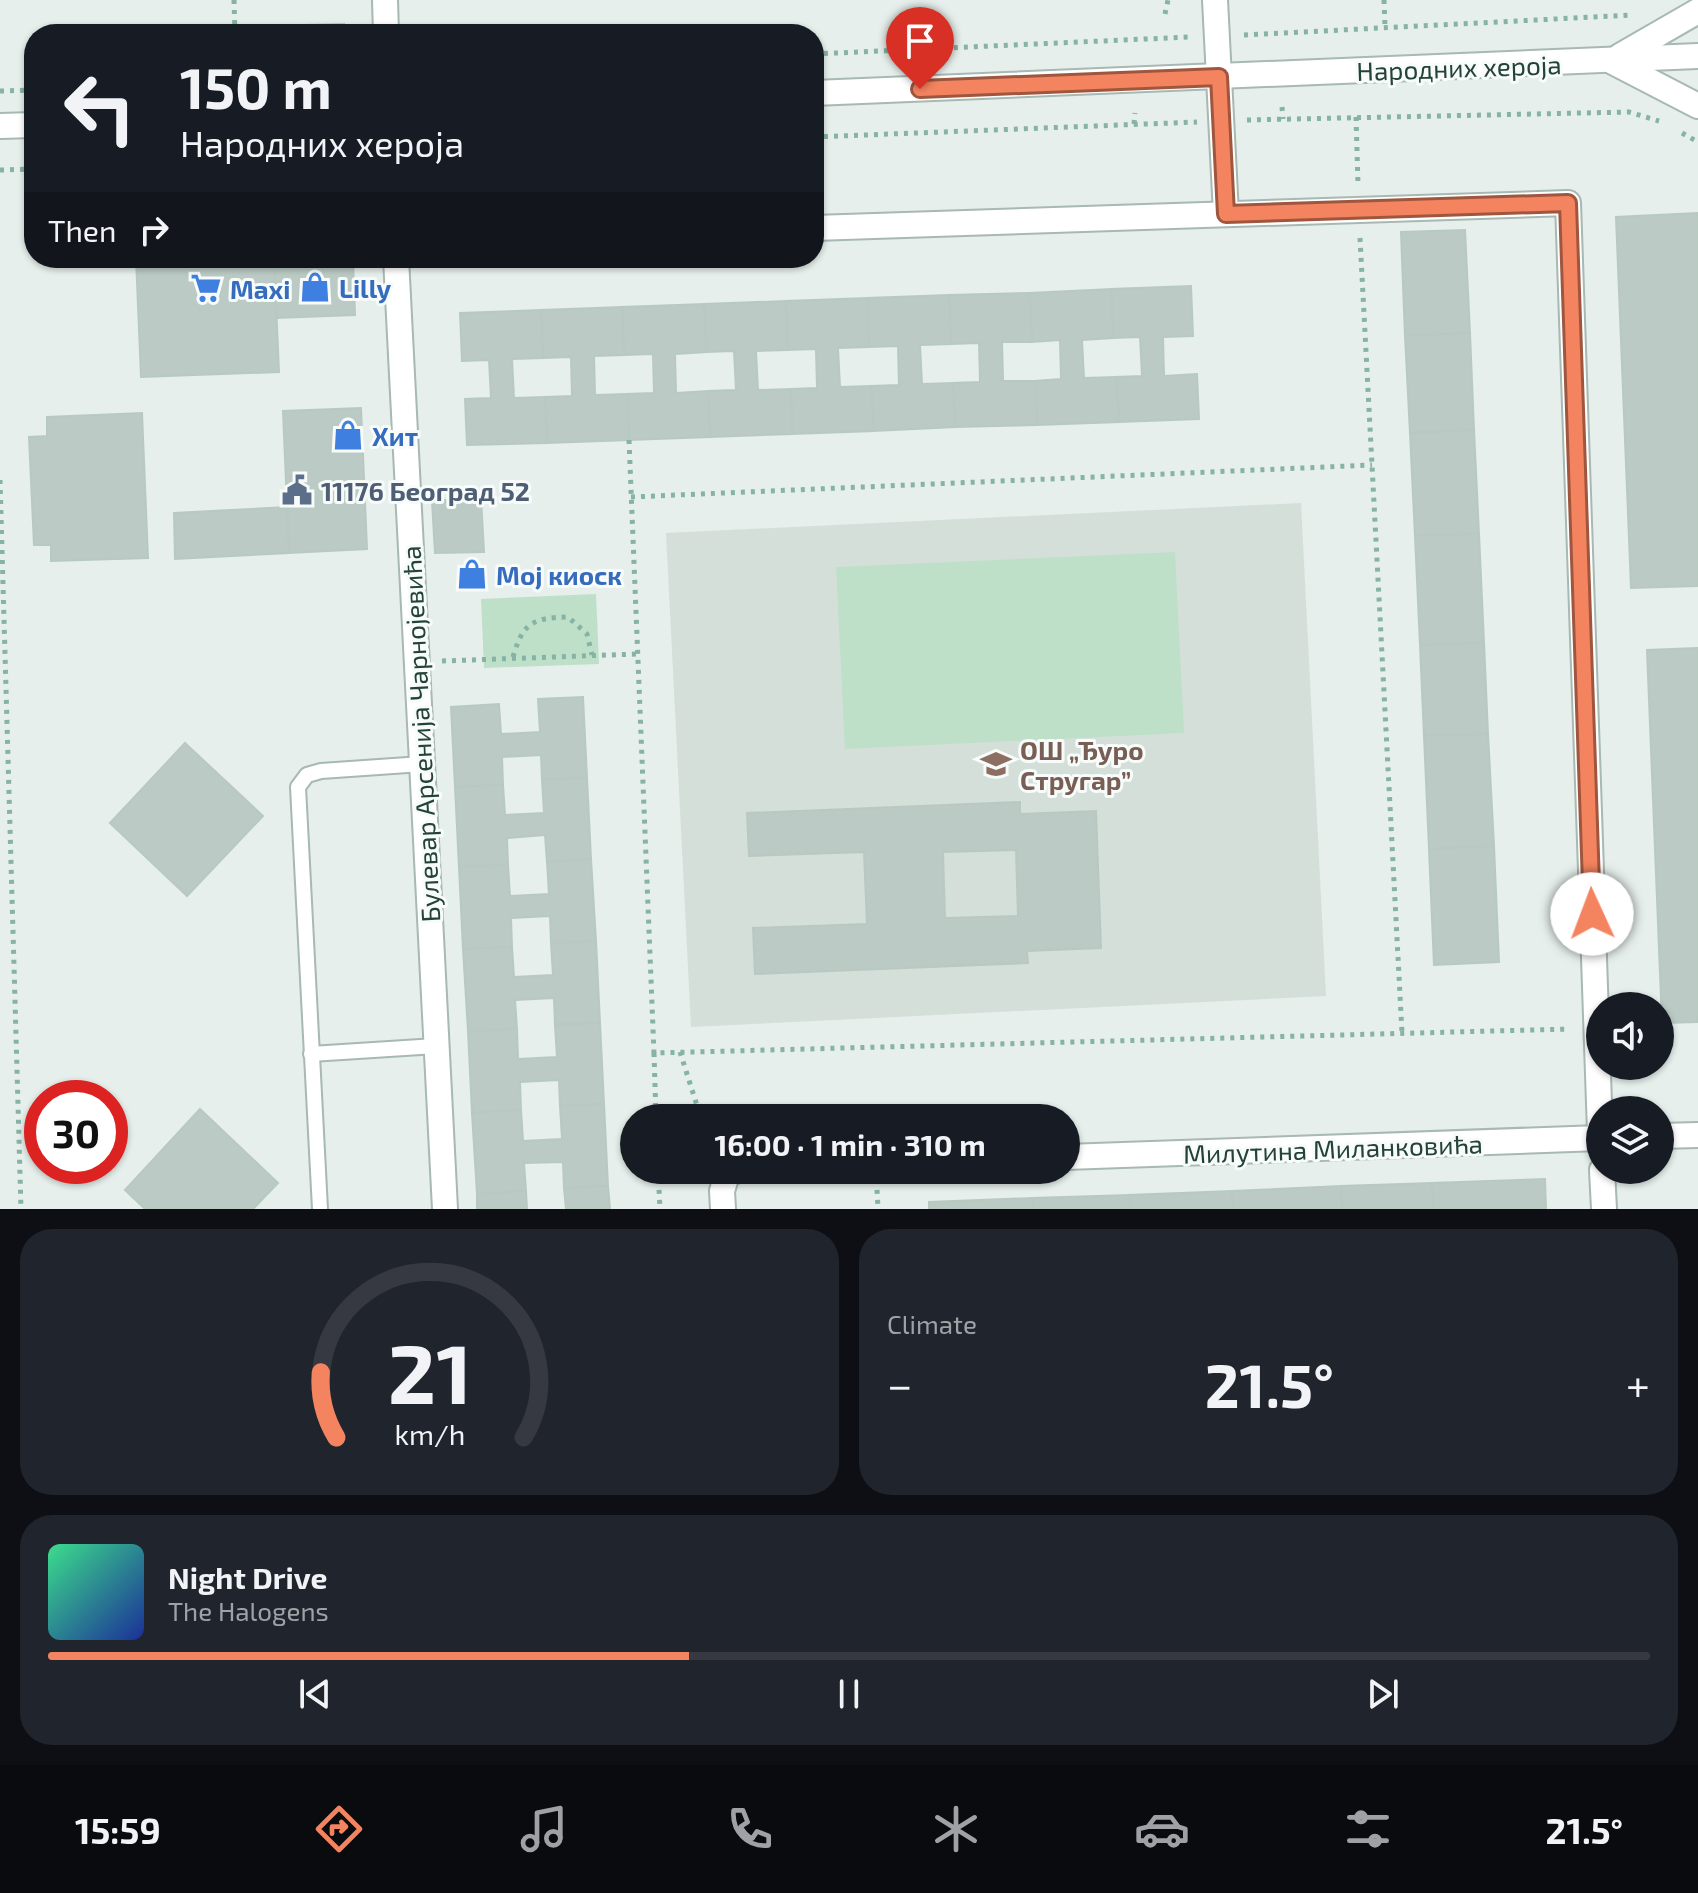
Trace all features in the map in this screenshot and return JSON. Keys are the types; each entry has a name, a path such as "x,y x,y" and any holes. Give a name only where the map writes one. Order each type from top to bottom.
{"street":[{"path":"385,0 386,24"},
{"path":"1215,0 1226,214"},
{"path":"1611,61 1698,11"},
{"name":"Народних хероја","path":"824,93 1698,56"},
{"path":"1611,61 1698,106"},
{"path":"0,126 24,125"},
{"name":"Милутина Миланковића","path":"1359,210 1568,203 1599,1096"},
{"path":"824,228 1359,210"},
{"name":"Булевар Арсенија Чарнојевића","path":"397,268 445,1209"},
{"path":"1674,1136 1698,1135"},
{"name":"Милутина Миланковића","path":"1080,1156 1586,1136"},
{"path":"723,1209 722,1191 726,1184"},
{"path":"1603,1184 1604,1209"}],"lane":[{"path":"320,1209 298,787 307,775 321,771 422,764"},
{"path":"311,1054 436,1046"}],"path":[{"path":"234,0 235,24"},
{"path":"1165,14 1168,0"},
{"path":"1384,0 1385,27"},
{"path":"1280,32 1280,47"},
{"path":"1130,39 1131,53"},
{"path":"0,91 24,90"},
{"path":"1282,107 1283,119"},
{"path":"824,137 1283,119 1629,112 1670,126 1698,142"},
{"path":"1134,124 1135,113"},
{"path":"1356,117 1402,1033"},
{"path":"0,170 24,169"},
{"path":"629,440 656,1104"},
{"path":"631,497 1372,465"},
{"path":"0,480 21,1209"},
{"path":"513,657 520,633 540,617 568,617 587,634 592,655"},
{"path":"417,663 637,654"},
{"path":"654,1053 1583,1028"},
{"path":"680,1052 697,1104"},
{"path":"659,1184 660,1209"},
{"path":"877,1184 878,1209"}],"shaded area":[{"name":"ОШ „Ђуро Стругар”","path":"1301,503 1326,996 691,1027 666,533"}],"green space":[{"path":"1175,552 1184,733 845,749 836,567"},
{"path":"596,594 599,664 484,668 481,599"}],"building":[{"path":"1698,213 1698,586 1631,588 1616,217"},
{"path":"1465,230 1470,333 1405,336 1401,232"},
{"name":"Maxi","path":"136,268 274,268 279,372 141,377"},
{"name":"Lilly","path":"274,268 353,268 355,315 276,318"},
{"path":"1191,286 1193,336 1163,337 1164,376 1197,374 1199,419 1119,422 1116,377 1142,376 1140,337 1113,338 1111,289"},
{"path":"1111,289 1113,338 1082,340 1084,378 1116,377 1119,422 1037,425 1035,381 1061,379 1060,340 1032,342 1030,293"},
{"path":"1030,293 1032,342 1002,342 1003,381 1035,381 1037,425 955,427 953,383 980,382 979,343 951,344 949,295"},
{"path":"949,295 951,344 920,345 922,384 953,383 955,427 874,431 871,386 899,385 898,346 869,347 867,298"},
{"path":"867,298 869,347 838,348 840,387 871,386 874,431 792,434 791,389 817,388 816,349 787,350 786,301"},
{"path":"786,301 787,350 756,351 758,390 791,389 792,434 710,437 708,391 736,390 734,351 706,352 704,304"},
{"path":"704,304 706,352 675,354 676,393 708,391 710,437 629,440 627,394 654,393 653,354 624,355 622,307"},
{"path":"622,307 624,355 594,356 595,395 627,394 629,440 547,443 545,397 572,396 571,357 543,358 541,310"},
{"path":"541,310 543,358 512,359 514,398 545,397 547,443 467,445 465,399 491,398 489,360 462,361 460,313"},
{"path":"1470,333 1474,430 1410,433 1405,336"},
{"path":"361,408 367,549 289,553 283,411"},
{"path":"142,413 148,558 51,561 51,545 34,545 29,437 47,436 47,417"},
{"path":"1474,430 1479,534 1415,536 1410,433"},
{"path":"481,498 484,552 435,553 432,501"},
{"path":"287,507 289,553 175,559 174,513"},
{"path":"1479,534 1484,643 1420,645 1415,536"},
{"path":"1484,643 1488,734 1424,736 1420,645"},
{"path":"1698,648 1698,1022 1674,1023 1674,992 1661,992 1647,650"},
{"path":"583,697 587,778 542,780 541,755 502,757 503,785 455,787 451,707 499,704 501,734 540,732 538,699"},
{"path":"1488,734 1494,846 1429,849 1424,736"},
{"path":"185,743 263,816 187,896 110,823"},
{"path":"587,778 591,859 547,862 545,835 507,838 508,865 459,867 455,787 503,785 505,815 544,813 542,780"},
{"path":"1020,802 1020,814 1096,811 1101,948 1027,951 1028,963 755,974 753,928 867,924 864,852 749,856 747,813","holes":["1016,850 1018,916 945,918 943,852"]},
{"path":"1494,846 1499,962 1434,965 1429,849"},
{"path":"591,859 596,941 551,943 550,916 511,918 512,947 463,949 459,867 508,865 510,896 549,894 547,862"},
{"path":"596,941 600,1023 555,1025 554,998 515,1000 517,1029 468,1031 463,949 512,947 514,977 553,975 551,943"},
{"path":"600,1023 604,1104 560,1106 559,1080 520,1082 521,1110 472,1113 468,1031 517,1029 518,1059 557,1057 555,1025"},
{"path":"604,1104 608,1186 564,1188 563,1162 524,1163 526,1191 477,1194 472,1113 521,1110 523,1141 562,1139 560,1106"},
{"path":"200,1109 278,1183 253,1209 145,1209 125,1190"},
{"path":"1545,1179 1546,1209 1433,1209 1432,1183"},
{"path":"1432,1183 1433,1209 1342,1209 1341,1186"},
{"path":"608,1186 610,1209 566,1209 564,1188"},
{"path":"1341,1186 1342,1209 1233,1209 1232,1191"},
{"path":"526,1191 527,1209 477,1209 477,1194"},
{"path":"1232,1191 1233,1209 1130,1209 1129,1195"},
{"path":"1129,1195 1130,1209 1033,1209 1033,1198"},
{"path":"1033,1198 1033,1209 929,1209 929,1202"}],"place":[{"name":"Lilly","path":"315,287"},
{"name":"Maxi","path":"206,288"},
{"name":"Хит","path":"348,435"},
{"name":"11176 Београд 52","path":"297,490"},
{"name":"Мој киоск","path":"472,574"},
{"name":"ОШ „Ђуро Стругар”","path":"996,764"}],"route":[{"path":"920,89 1219,77 1226,214 1568,203 1592,914"}]}
